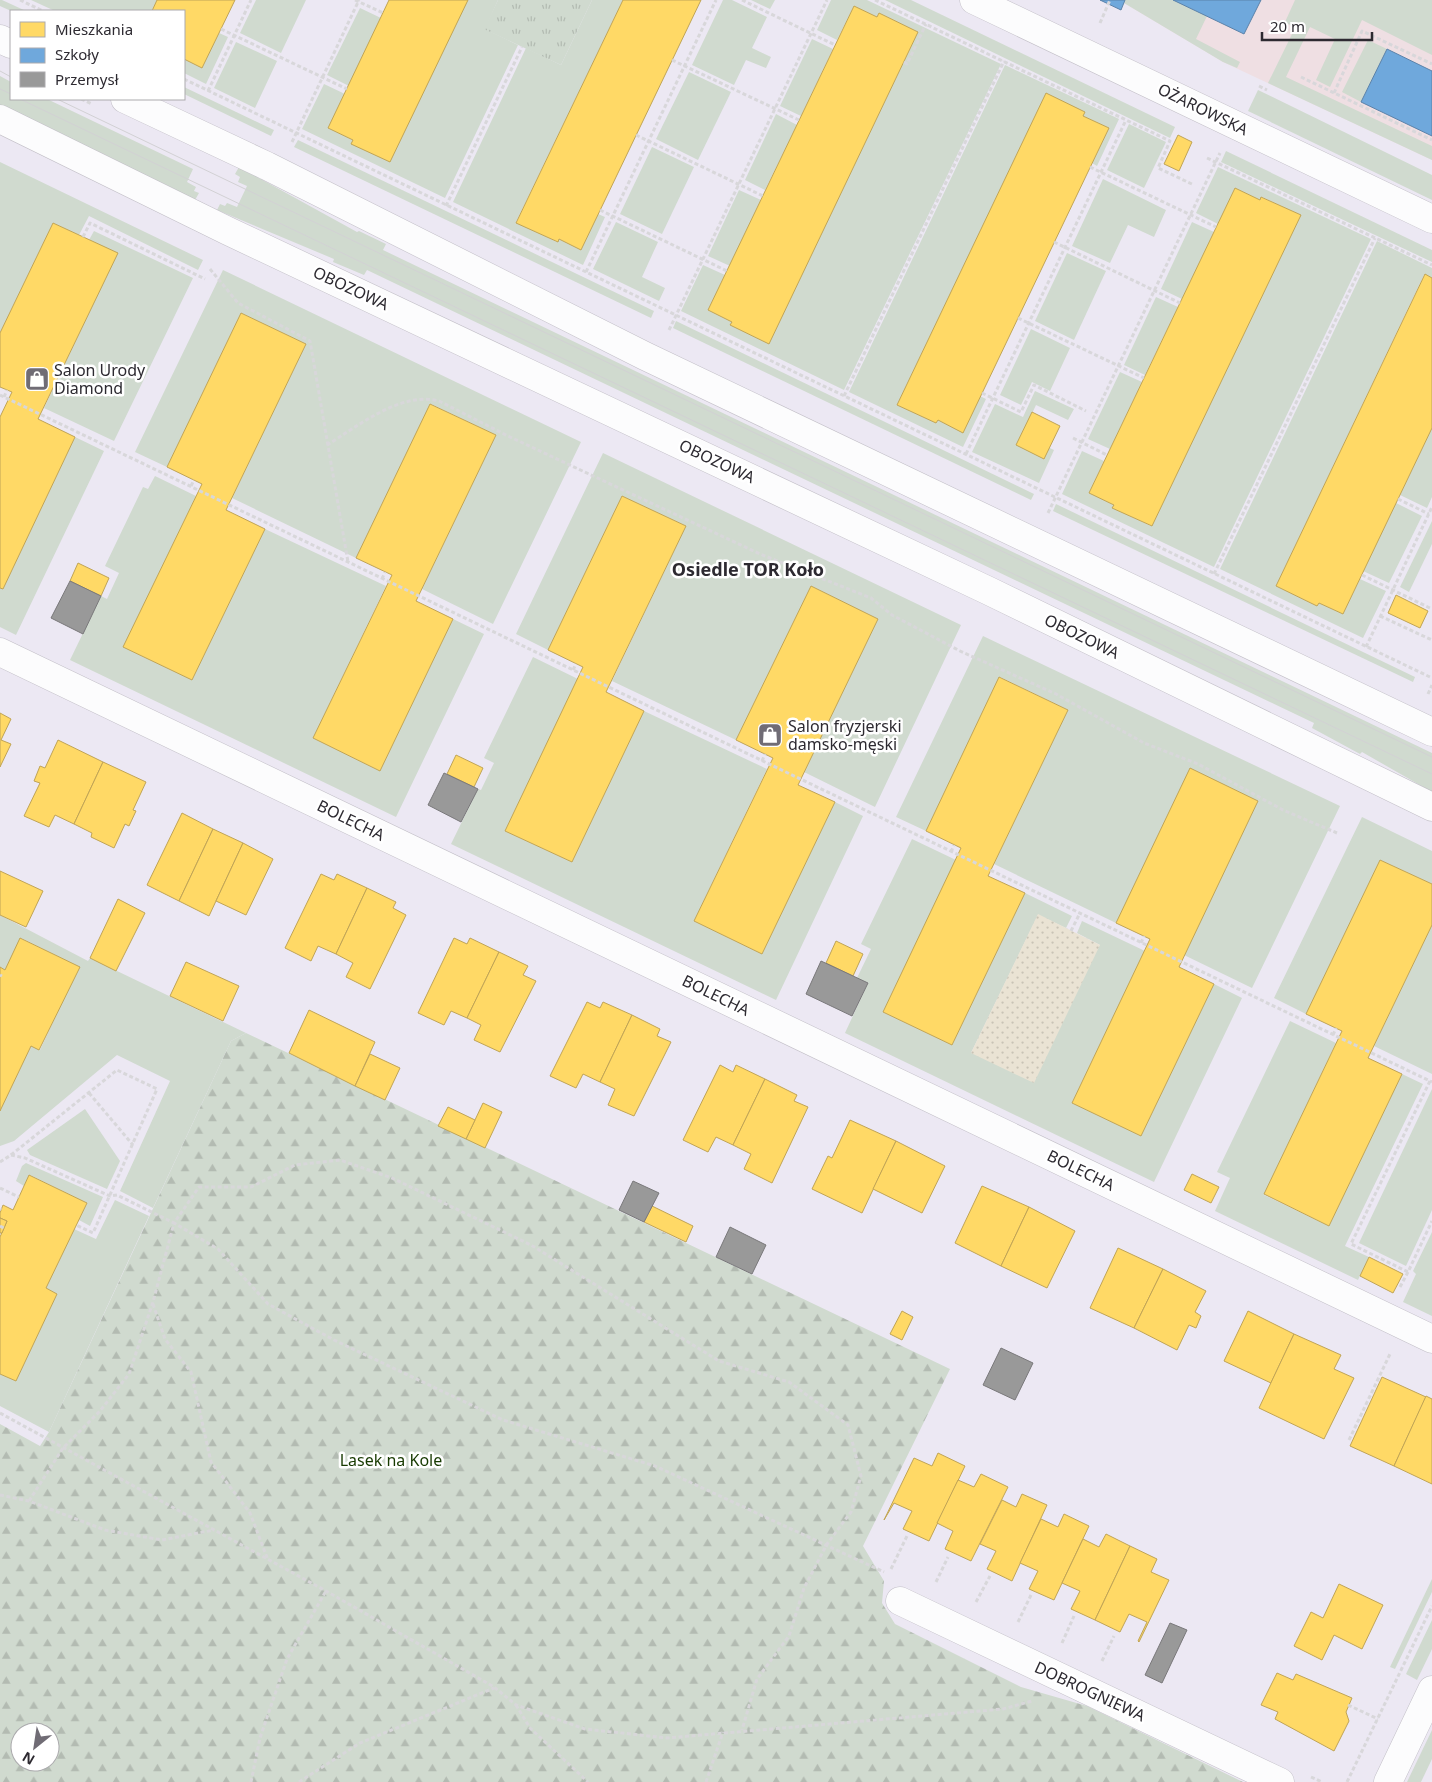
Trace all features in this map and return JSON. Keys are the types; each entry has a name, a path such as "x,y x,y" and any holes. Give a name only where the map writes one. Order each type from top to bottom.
{"street":[{"name":"OŻAROWSKA","path":"974,0 1432,219"},
{"path":"127,100 266,166 644,356 1432,732"},
{"name":"OBOZOWA","path":"0,119 228,231 989,591 1432,807"},
{"name":"BOLECHA","path":"0,652 1432,1339"},
{"name":"DOBROGNIEWA","path":"900,1601 1091,1678 1280,1782"},
{"path":"1388,1782 1432,1690"}],"path":[{"path":"20,0 41,10"},
{"path":"208,91 251,0"},
{"path":"586,272 716,0"},
{"path":"742,0 835,45"},
{"path":"666,336 827,0"},
{"path":"875,0 1170,141 1158,168 1194,185"},
{"path":"1098,26 1110,0"},
{"path":"290,145 358,1 383,13"},
{"path":"904,62 907,64 926,24"},
{"path":"221,29 347,89"},
{"path":"1334,93 1362,31 1432,64"},
{"path":"446,206 522,47"},
{"path":"672,60 799,120"},
{"path":"844,396 1004,62"},
{"path":"1301,78 1432,140"},
{"path":"185,80 1432,678"},
{"path":"1260,86 1267,90"},
{"path":"966,454 1126,120"},
{"path":"636,135 763,196"},
{"path":"1048,515 1222,149"},
{"path":"1206,158 1432,265"},
{"path":"1090,167 1216,227"},
{"path":"600,210 727,271"},
{"path":"83,237 90,223 205,279"},
{"path":"1214,574 1375,238"},
{"path":"1054,242 1180,302"},
{"path":"210,269 238,303 310,341 348,562"},
{"path":"1018,318 1144,378"},
{"path":"982,393 1021,412 1034,386 1086,411"},
{"path":"7,390 2,396 1431,1082 1351,1244 1408,1272 1432,1221"},
{"path":"327,445 387,408 428,398 439,401 518,441 760,554 871,598 892,615 960,651 1056,694 1144,743 1198,764 1284,810 1337,834"},
{"path":"49,425 52,420"},
{"path":"1073,438 1107,455"},
{"path":"191,486 194,480"},
{"path":"1398,499 1429,514"},
{"path":"1366,647 1432,508"},
{"path":"235,514 237,509"},
{"path":"382,578 385,572"},
{"path":"1362,575 1432,609"},
{"path":"422,605 425,599"},
{"path":"1380,616 1432,640"},
{"path":"573,670 576,664"},
{"path":"1426,697 1432,685"},
{"path":"615,696 617,691"},
{"path":"762,761 765,754"},
{"path":"806,789 809,783"},
{"path":"951,852 954,845"},
{"path":"996,880 998,874"},
{"path":"1071,931 1080,913"},
{"path":"1141,943 1144,936"},
{"path":"1186,970 1189,965"},
{"path":"1333,1035 1336,1028"},
{"path":"1376,1062 1378,1056"},
{"path":"0,1162 12,1155 117,1070 157,1089 92,1233 76,1225"},
{"path":"89,1093 133,1144"},
{"path":"12,1155 25,1158 110,1196 117,1195 174,1224 218,1249 268,1304 334,1340 503,1420 654,1466 888,1574 907,1536"},
{"path":"29,1501 63,1448 100,1411 129,1374 153,1302 174,1224 199,1187 251,1187 295,1165 340,1160 392,1178 531,1245 719,1361 789,1382 848,1425 861,1476 851,1512 826,1544 804,1588 789,1636 757,1679 742,1730"},
{"path":"0,1188 19,1197"},
{"path":"153,1302 165,1339 191,1372 212,1462 250,1513 268,1561"},
{"path":"1349,1440 1391,1353"},
{"path":"0,1414 326,1591 494,1687 516,1704 584,1729 667,1738 742,1730 1002,1709 1091,1678 1114,1636"},
{"path":"0,1495 29,1501 105,1530 162,1540 214,1530"},
{"path":"932,1589 948,1557"},
{"path":"974,1609 990,1576"},
{"path":"251,1782 260,1738 287,1659 326,1591"},
{"path":"1015,1628 1031,1595"},
{"path":"1347,1782 1432,1606"},
{"path":"1059,1649 1074,1616"},
{"path":"300,1782 360,1743 494,1687"},
{"path":"516,1704 530,1728 588,1782"},
{"path":"1348,1705 1378,1719"},
{"path":"706,1782 723,1732"}],"shaded area":[{"path":"1125,0 1432,0 1432,160 1223,62 1124,3"}],"green space":[{"path":"0,0 2,0 24,10 10,11 0,6"},
{"path":"31,0 157,0 152,10 53,10"},
{"path":"256,0 306,0 281,53 240,33"},
{"path":"468,0 498,0 485,29 518,45 445,198 302,129 324,84 345,94 328,128 353,140 351,144"},
{"path":"498,0 592,0 561,65 484,29"},
{"path":"592,0 623,0 516,222 557,242 559,239 581,250 598,214 605,217 583,265 453,202 526,48 561,65"},
{"path":"723,0 732,0 767,17 752,48 771,57 766,68 746,60 734,85 692,65"},
{"path":"751,0 775,0 770,9"},
{"path":"831,0 867,0 1001,64 844,390 681,311 703,265 725,275 708,310 732,322 730,325 769,343 918,32 879,13 877,17 854,6 837,40 817,30"},
{"path":"885,0 911,0 1175,127 1170,138"},
{"path":"1125,0 1173,0 1207,16 1196,39 1240,62 1237,68 1223,62 1124,3"},
{"path":"1295,0 1432,0 1432,55 1362,20 1330,87 1316,80 1335,39 1310,27 1286,77 1432,146 1432,160 1268,83 1295,28 1285,22"},
{"path":"360,8 381,18 349,86 327,75"},
{"path":"219,33 228,37 206,84 185,74 185,60 202,68"},
{"path":"812,39 833,49 801,116 780,106"},
{"path":"1368,40 1387,49 1361,102 1342,92"},
{"path":"236,42 277,61 255,108 214,88"},
{"path":"1005,65 1119,119 1097,166 1092,163 1109,128 1083,116 1085,112 1046,94 897,405 936,423 938,420 963,432 980,396 986,399 963,447 849,392"},
{"path":"689,72 731,92 698,160 656,139"},
{"path":"0,76 10,81 10,100 49,100 193,169 187,182 196,187 194,191 199,193 195,200 0,106"},
{"path":"185,87 274,130 271,136 185,94"},
{"path":"1258,90 1432,175 1432,200 1248,111"},
{"path":"776,114 797,125 765,190 745,180"},
{"path":"1129,124 1166,142 1144,188 1107,170"},
{"path":"298,140 654,311 651,318 294,147"},
{"path":"652,147 694,167 662,234 620,214"},
{"path":"1226,151 1432,250 1432,262 1221,162"},
{"path":"0,162 203,260 198,270 89,216 79,235 53,223 0,333"},
{"path":"239,167 357,232 359,231 386,244 383,250 1432,753 1432,792 1362,752 1360,754 1312,728 1314,723 367,270 364,275 333,262 334,259 217,210 220,204 225,206 227,203 237,207 247,186 238,182 240,177 235,174"},
{"path":"1218,167 1371,239 1214,567 1062,494 1082,451 1104,461 1089,493 1114,505 1113,508 1151,526 1154,522 1300,215 1262,197 1260,200 1235,188 1218,224 1196,213"},
{"path":"1103,179 1166,210 1154,237 1128,225 1110,263 1072,246"},
{"path":"739,190 761,200 730,266 708,256"},
{"path":"616,222 658,242 642,277 665,288 659,301 593,269"},
{"path":"1192,222 1214,232 1182,299 1161,289"},
{"path":"94,231 193,278 114,441 44,408 117,254 89,240"},
{"path":"1377,241 1432,268 1432,278 1424,275 1276,586 1317,606 1319,603 1343,614 1360,579 1386,591 1363,638 1220,569"},
{"path":"1067,253 1106,271 1074,340 1035,321"},
{"path":"223,270 581,442 493,624 422,589 496,435 431,404 356,558 232,498 306,344 241,313 167,467 135,452"},
{"path":"1156,297 1178,307 1145,375 1124,365"},
{"path":"676,321 1034,494 1031,500 673,328"},
{"path":"1031,329 1070,348 1050,391 1032,382 1021,405 1000,395"},
{"path":"1120,372 1142,382 1110,449 1088,439"},
{"path":"1035,391 1074,409 1068,420 1036,405 1022,435 1054,450 1039,483 972,452 995,404 1023,417"},
{"path":"1432,428 1432,497 1427,508 1400,495"},
{"path":"75,437 104,451 16,635 0,627 0,588 3,589"},
{"path":"603,453 961,625 875,807 804,772 878,619 811,586 736,740 612,681 686,526 622,496 548,650 516,634"},
{"path":"155,476 196,496 124,647 192,680 265,529 386,586 313,738 380,771 453,619 484,634 396,817 70,660 101,596 107,599 119,573 105,566 143,487 148,489"},
{"path":"1396,503 1422,516 1389,583 1363,571"},
{"path":"1056,504 1415,677 1413,682 1053,511"},
{"path":"1432,521 1432,544 1409,592 1400,587"},
{"path":"983,636 1340,806 1252,988 1184,955 1258,801 1190,769 1116,923 994,864 1068,710 1000,677 926,831 896,817"},
{"path":"533,657 578,679 505,831 572,862 644,711 767,769 694,921 762,954 835,802 863,816 776,1000 451,844 478,789 481,790 494,763 484,758"},
{"path":"1362,817 1432,851 1432,884 1380,860 1306,1014 1274,998"},
{"path":"912,839 956,860 883,1012 952,1045 1025,893 1072,916 1066,928 1038,915 971,1053 1100,945 1077,933 1082,921 1145,951 1072,1103 1141,1136 1214,984 1242,998 1154,1182 845,1033 868,983 857,978 871,949 861,944"},
{"path":"0,915 88,961 90,958 246,1033 231,1041 153,1208 120,1191 170,1081 117,1055 14,1141 0,1146 0,1111 31,1046 40,1050 79,967 21,938 5,970 0,967"},
{"path":"1432,925 1432,1074 1374,1046"},
{"path":"1290,1021 1336,1043 1264,1195 1329,1226 1402,1074 1423,1084 1345,1246 1369,1257 1358,1280 1215,1211 1230,1178 1217,1172"},
{"name":"Lasek na Kole","path":"246,1033 950,1369 863,1546 884,1581 882,1603 895,1624 1021,1687 1087,1706 1243,1782 0,1782 0,1424 40,1446 49,1432 231,1041"},
{"path":"1432,1089 1432,1210 1406,1266 1359,1243"},
{"path":"85,1109 120,1161 107,1189 30,1155 27,1150"},
{"path":"26,1163 103,1197 90,1226 79,1220 87,1203 30,1175 24,1186 16,1181 22,1166"},
{"path":"115,1200 149,1216 49,1432 0,1406 0,1374 16,1381 57,1294 46,1288 74,1229 96,1239"},
{"path":"1432,1232 1432,1316 1403,1302 1416,1274 1413,1271"},
{"path":"1432,1579 1432,1592 1395,1669 1390,1667"},
{"path":"1432,1620 1432,1649 1417,1680 1406,1674"},
{"path":"1432,1730 1432,1759 1421,1782 1407,1782"}],"sand":[{"path":"1038,914 1100,945 1034,1083 971,1053"}],"building: Mieszkania":[{"path":"157,0 235,0 202,68 185,60 185,10 152,10"},
{"path":"389,0 468,0 390,162 351,144 353,140 328,128"},
{"path":"623,0 701,0 581,250 559,239 558,242 516,223"},
{"path":"854,6 877,17 879,13 918,32 769,344 730,325 732,322 708,310"},
{"path":"1046,93 1085,112 1083,116 1109,128 963,433 938,420 936,423 897,405"},
{"path":"1178,135 1192,142 1179,171 1164,164"},
{"path":"1235,188 1260,200 1261,197 1301,215 1152,526 1112,508 1114,505 1089,493"},
{"path":"53,223 118,253 38,419 75,437 3,589 0,588 0,417 12,392 0,387 0,333"},
{"path":"1425,274 1432,278 1432,428 1343,614 1319,603 1317,606 1276,586"},
{"path":"241,313 306,344 226,510 265,529 192,680 123,647 202,484 167,467"},
{"path":"430,404 496,435 416,601 453,619 380,771 313,738 392,575 356,558"},
{"path":"1032,412 1060,426 1044,459 1016,445"},
{"path":"622,496 686,526 606,692 644,711 572,862 505,831 583,667 548,650"},
{"path":"78,563 109,578 101,596 70,581"},
{"path":"811,586 878,619 798,785 835,802 762,954 694,921 773,758 736,740"},
{"path":"1396,595 1428,611 1420,628 1388,613"},
{"path":"999,677 1068,710 988,876 1025,893 952,1045 883,1012 961,848 926,831"},
{"path":"0,713 11,719 1,740 11,744 0,767"},
{"path":"58,740 103,762 74,824 55,815 49,827 24,816 40,783 34,781 40,766 45,768"},
{"path":"456,755 483,768 474,787 447,774"},
{"path":"103,762 146,782 133,810 136,811 129,826 125,824 114,848 91,837 92,833 74,824"},
{"path":"1190,768 1258,801 1179,967 1214,984 1141,1136 1072,1103 1150,939 1116,923"},
{"path":"182,813 213,829 179,901 147,885"},
{"path":"213,829 243,843 209,916 179,901"},
{"path":"243,843 273,859 246,915 216,901"},
{"path":"1380,860 1432,884 1432,925 1368,1058 1402,1074 1329,1226 1264,1194 1342,1031 1306,1014"},
{"path":"0,871 43,891 26,927 0,915"},
{"path":"321,874 334,880 337,874 367,888 336,954 318,946 311,961 285,948"},
{"path":"367,888 396,902 393,908 406,915 370,989 346,977 353,963 336,954"},
{"path":"118,899 145,913 116,971 90,958"},
{"path":"20,938 80,967 39,1050 31,1046 0,1111 0,967 5,970"},
{"path":"454,938 467,944 470,938 499,952 467,1018 451,1011 444,1025 418,1013"},
{"path":"836,941 863,954 853,976 826,963"},
{"path":"499,952 528,966 523,975 536,981 500,1052 474,1040 481,1025 467,1018"},
{"path":"186,962 239,986 223,1021 170,996"},
{"path":"587,1002 600,1008 603,1002 632,1015 600,1082 583,1074 576,1088 550,1076"},
{"path":"309,1010 375,1042 355,1086 289,1053"},
{"path":"632,1015 660,1029 657,1036 671,1042 634,1116 608,1105 615,1089 600,1082"},
{"path":"370,1054 400,1068 385,1100 355,1086"},
{"path":"720,1065 733,1072 736,1065 765,1079 733,1145 716,1137 708,1152 683,1140"},
{"path":"765,1079 797,1095 794,1101 808,1107 772,1183 744,1169 751,1154 733,1145"},
{"path":"483,1103 502,1112 485,1148 466,1139"},
{"path":"448,1107 475,1120 466,1139 438,1126"},
{"path":"850,1120 896,1141 862,1213 812,1189 828,1156 832,1158"},
{"path":"896,1141 945,1166 922,1213 873,1189"},
{"path":"1192,1174 1219,1187 1211,1203 1184,1190"},
{"path":"29,1175 87,1203 46,1288 57,1294 16,1381 0,1374 0,1237 7,1221 0,1218 0,1213 3,1205 13,1210"},
{"path":"982,1186 1029,1207 1001,1266 955,1243"},
{"path":"652,1206 693,1226 686,1242 644,1222"},
{"path":"1029,1207 1075,1231 1047,1288 1001,1266"},
{"path":"0,1218 7,1221 2,1233 0,1233"},
{"path":"1118,1248 1163,1269 1134,1328 1090,1308"},
{"path":"1369,1257 1403,1274 1393,1293 1360,1276"},
{"path":"1163,1269 1206,1291 1195,1312 1201,1316 1196,1328 1189,1325 1177,1350 1134,1328"},
{"path":"902,1311 913,1317 902,1340 890,1334"},
{"path":"1248,1311 1294,1334 1271,1383 1224,1361"},
{"path":"1294,1334 1341,1355 1334,1369 1354,1378 1324,1439 1259,1408"},
{"path":"1382,1377 1426,1397 1394,1466 1350,1446"},
{"path":"1426,1396 1432,1399 1432,1484 1394,1466"},
{"path":"938,1453 965,1466 929,1541 903,1529 912,1511 894,1503 884,1520 914,1458 932,1466"},
{"path":"981,1474 1008,1487 971,1561 945,1549 953,1531 937,1523 958,1480 974,1487"},
{"path":"1022,1494 1047,1505 1012,1581 987,1569 996,1551 980,1544 1002,1500 1016,1507"},
{"path":"1064,1514 1089,1526 1054,1600 1029,1589 1038,1571 1020,1563 1041,1519 1058,1527"},
{"path":"1106,1534 1130,1546 1095,1620 1071,1609 1080,1591 1062,1583 1083,1539 1099,1547"},
{"path":"1130,1546 1157,1559 1151,1572 1169,1580 1139,1642 1147,1622 1129,1614 1120,1632 1095,1620"},
{"path":"1339,1584 1383,1605 1362,1649 1334,1635 1322,1660 1294,1646 1311,1612 1323,1618"},
{"path":"1277,1673 1293,1680 1296,1674 1352,1698 1346,1712 1349,1721 1334,1751 1275,1719 1278,1712 1261,1705"}],"building: Szkoły":[{"path":"1100,0 1125,0 1121,10"},
{"path":"1173,0 1261,0 1244,34"},
{"path":"1387,49 1432,71 1432,136 1361,102"}],"building: Przemysł":[{"path":"70,581 101,596 83,634 51,618"},
{"path":"444,773 478,789 461,822 428,805"},
{"path":"821,961 868,983 852,1016 806,994"},
{"path":"633,1181 659,1193 644,1222 619,1210"},
{"path":"730,1227 766,1245 752,1274 716,1257"},
{"path":"1001,1348 1033,1363 1015,1400 983,1385"},
{"path":"1170,1623 1187,1630 1162,1683 1145,1675"}],"tram line":[{"path":"0,71 10,76"},
{"path":"0,89 10,94"},
{"path":"22,100 1432,774"},
{"path":"59,100 1432,757"}],"place":[{"name":"Salon Urody Diamond","path":"37,379"},
{"name":"Salon fryzjerski damsko-męski","path":"770,735"}],"district":[{"name":"Osiedle TOR Koło","path":"748,570"}]}
